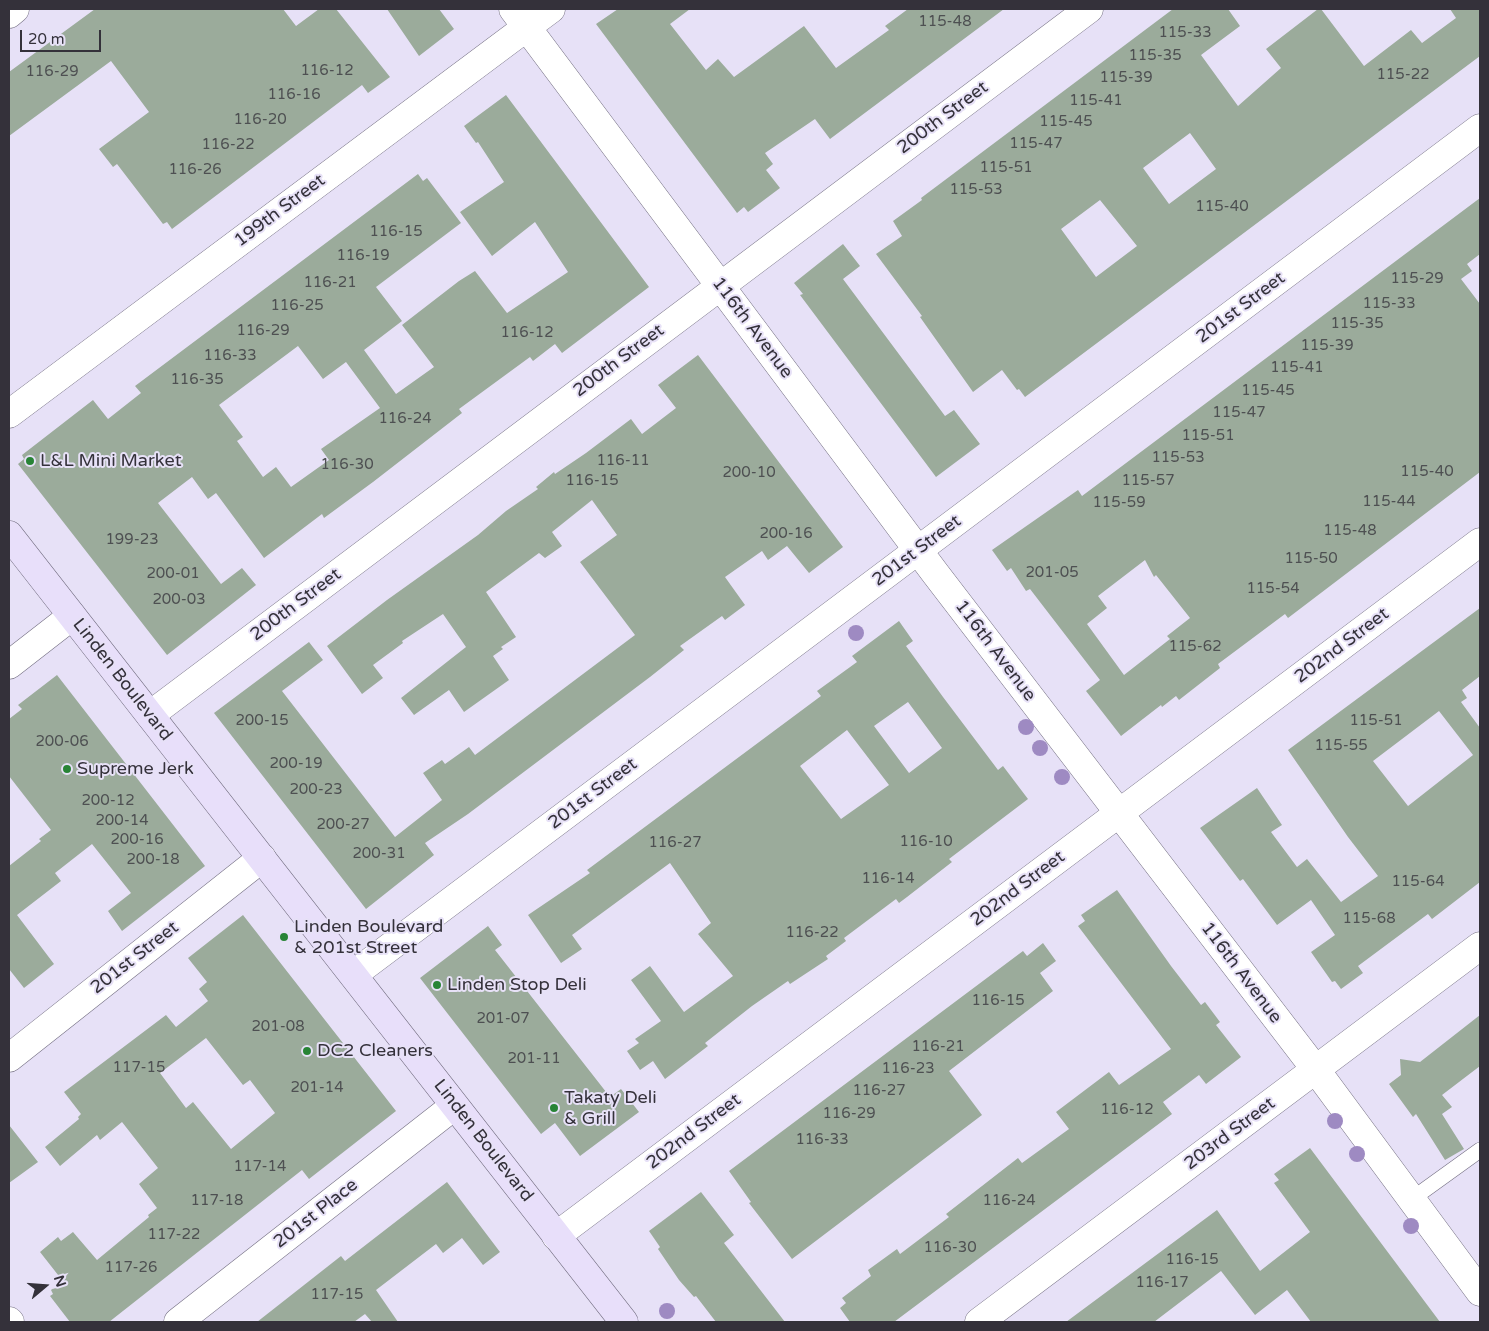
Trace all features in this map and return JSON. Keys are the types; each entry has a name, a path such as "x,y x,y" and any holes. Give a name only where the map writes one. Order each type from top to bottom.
{"main road":[{"name":"Linden Boulevard","path":"9,534 624,1322"}],"street":[{"path":"9,14 15,9"},
{"name":"199th Street","path":"9,414 519,18 551,9"},
{"name":"200th Street","path":"150,715 1089,9"},
{"name":"116th Avenue","path":"519,18 918,550 1316,1070 1480,1292"},
{"name":"201st Street","path":"354,974 1480,128"},
{"name":"202nd Street","path":"556,1236 1480,542"},
{"path":"9,665 72,616"},
{"name":"201st Street","path":"9,1058 262,858"},
{"name":"203rd Street","path":"979,1322 1480,946"},
{"name":"201st Place","path":"178,1322 454,1106"}],"lane":[{"path":"1412,1199 1480,1150"}],"building":[{"path":"95,9 283,9 296,26 319,9 336,9 390,77 368,93 362,85 172,229 167,222 163,224 117,164 113,167 99,149 149,112 111,61 9,136 9,72"},
{"path":"387,9 439,9 454,29 419,56"},
{"path":"618,9 690,9 670,24 706,70 718,59 734,77 804,26 836,68 889,30 885,26 908,9 1004,9 830,139 815,119 765,153 773,164 766,170 780,188 748,212 744,207 737,213 596,24"},
{"path":"1173,9 1228,9 1240,26 1201,55 1238,106 1281,68 1266,49 1318,9 1321,9 1364,66 1411,30 1422,43 1456,18 1450,9 1480,9 1480,56 1025,397 1019,389 1017,390 1002,370 973,392 920,317 922,316 876,254 902,236 893,221 922,200 921,198","holes":["1190,133 1216,169 1169,204 1143,168","1100,200 1137,246 1096,277 1061,229"]},
{"path":"506,95 649,287 562,353 555,344 533,361 530,357 459,409 462,413 373,482 324,518 322,514 264,558 216,493 208,499 192,477 158,503 221,584 242,568 256,585 167,655 18,464 24,459 22,455 93,400 108,419 141,393 135,386 418,174 423,181 427,178 461,223 376,287 402,321 364,350 396,394 434,367 402,325 459,281 475,271 507,313 568,272 535,222 492,256 460,212 504,182 478,142 476,143 464,126","holes":["298,346 323,379 346,362 380,408 321,449 329,460 291,487 276,467 263,477 237,441 243,437 219,405"]},
{"path":"1480,198 1480,254 1467,264 1472,271 1461,279 1480,304 1480,472 1288,618 1285,614 1218,664 1220,668 1179,700 1176,696 1162,707 1161,705 1121,736 1086,691 1100,680 1030,589 1026,591 1011,568 1007,571 992,550 1078,490 1082,496","holes":["1145,560 1154,577 1156,575 1190,618 1167,636 1170,639 1124,675 1087,624 1107,608 1098,596"]},
{"path":"843,244 860,266 843,279 945,416 954,410 980,444 936,477 800,295 803,294 794,283"},
{"path":"698,355 843,547 809,573 787,546 768,560 762,551 725,577 745,605 725,620 722,616 680,646 684,650 650,677 468,814 425,843 434,855 366,909 214,713 309,642 323,660 282,691 395,837 442,800 423,773 442,760 445,764 469,747 475,755 635,635 580,562 617,535 592,500 552,532 562,546 545,558 539,553 486,592 516,637 501,647 503,649 493,656 509,680 464,712 449,690 414,715 401,698 466,647 443,614 402,641 403,643 373,665 383,678 362,694 327,646 387,600 478,535 506,511 538,489 536,487 554,472 555,474 586,453 631,419 642,434 676,408 658,385"},
{"path":"1480,608 1480,676 1462,690 1467,698 1461,702 1480,728 1480,882 1432,919 1428,914 1358,966 1363,973 1341,989 1335,981 1332,982 1311,952 1335,935 1311,900 1277,925 1243,879 1240,881 1200,828 1257,788 1282,825 1271,832 1297,867 1307,859 1341,902 1378,876 1348,837 1288,750","holes":["1439,711 1473,755 1408,806 1373,761"]},
{"path":"899,621 913,641 906,646 998,770 1003,766 1028,799 949,859 952,862 907,897 899,903 896,899 844,938 846,941 826,956 828,959 790,984 788,981 752,1006 705,1043 708,1046 665,1079 653,1061 640,1070 627,1051 639,1043 635,1039 661,1021 631,980 650,966 684,1012 733,976 698,934 711,923 670,863 572,935 582,949 561,963 528,915 590,873 587,870 821,696 817,691 857,662 852,656","holes":["908,702 942,748 909,773 874,726","847,730 889,785 841,819 800,766"]},
{"path":"57,675 205,866 122,931 108,911 131,893 92,844 55,873 61,881 17,915 54,964 24,988 9,969 9,866 41,841 39,839 51,830 9,776 9,719 22,709 18,705"},
{"path":"1117,890 1201,1005 1205,1002 1220,1022 1216,1025 1241,1057 1206,1084 1199,1075 1163,1102 1172,1114 894,1322 850,1322 840,1308 846,1303 842,1298 871,1276 868,1270 897,1249 900,1254 949,1217 946,1214 1018,1158 1022,1163 1069,1129 1056,1112 1109,1072 1119,1085 1171,1049 1078,926 1085,921 1081,915"},
{"path":"243,915 396,1111 309,1179 302,1170 109,1322 70,1322 50,1296 53,1294 51,1290 62,1280 40,1252 58,1237 61,1241 73,1232 97,1260 149,1217 148,1215 157,1208 139,1184 158,1168 122,1122 100,1140 97,1135 60,1166 45,1147 79,1119 78,1117 81,1114 64,1092 166,1015 176,1027 208,1001 199,989 207,982 188,958","holes":["206,1038 243,1085 250,1080 275,1113 231,1149 193,1102 186,1108 160,1073"]},
{"path":"488,926 502,945 495,950 610,1097 621,1089 639,1112 580,1156 555,1123 541,1134 420,978"},
{"path":"1043,943 1056,961 1040,973 1053,991 949,1071 982,1115 792,1259 749,1203 751,1202 729,1171 1023,951 1027,956"},
{"path":"1480,1015 1480,1066 1442,1095 1452,1107 1442,1114 1464,1149 1445,1160 1416,1114 1413,1117 1389,1084 1401,1075 1400,1059 1420,1062"},
{"path":"9,1125 38,1162 9,1183"},
{"path":"1310,1148 1440,1322 1311,1322 1287,1290 1255,1315 1221,1271 1154,1322 1066,1322 1217,1210 1260,1271 1310,1232 1274,1183 1279,1180 1274,1174"},
{"path":"447,1182 500,1252 483,1265 462,1238 443,1253 436,1244 376,1290 398,1322 372,1322 365,1314 354,1322 257,1322 341,1256 345,1261"},
{"path":"701,1192 734,1235 724,1243 785,1322 716,1322 696,1296 694,1297 679,1280 658,1249 660,1247 649,1231"}],"place":[{"name":"L&L Mini Market","path":"30,461"},
{"name":"Supreme Jerk","path":"67,769"},
{"name":"Linden Boulevard & 201st Street","path":"284,937"},
{"name":"Linden Stop Deli","path":"437,985"},
{"name":"DC2 Cleaners","path":"307,1051"},
{"name":"Takaty Deli & Grill","path":"554,1108"}]}
